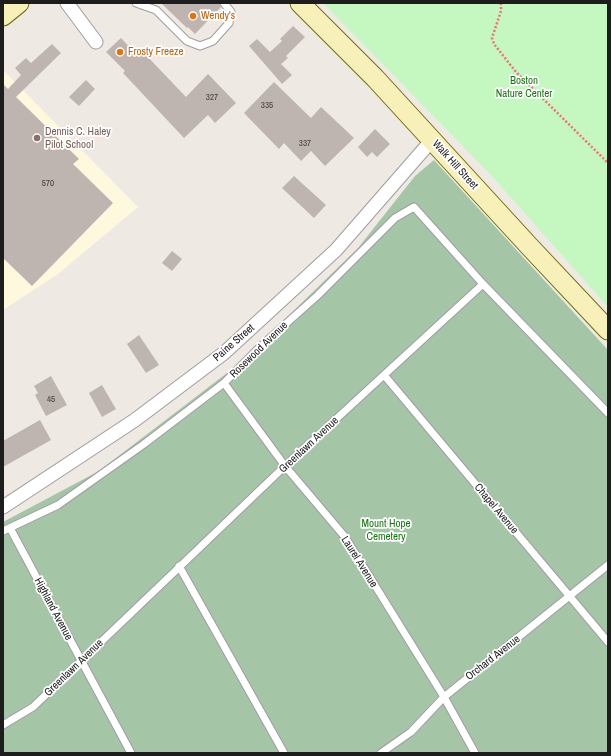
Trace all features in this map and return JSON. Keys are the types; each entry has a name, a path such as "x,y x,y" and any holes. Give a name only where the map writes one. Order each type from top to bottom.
{"main road":[{"path":"3,16 19,3"},
{"name":"Walk Hill Street","path":"300,3 375,78 608,330"}],"street":[{"path":"67,3 96,42"},
{"name":"Paine Street","path":"3,507 135,420 224,353 336,250 432,140"}],"lane":[{"path":"136,3 156,10 188,41 200,46 213,41 230,23 231,12 224,3"},
{"name":"Rosewood Avenue","path":"3,531 58,505 144,444 224,383 261,346 317,296 395,218 414,206 483,284"},
{"path":"483,284 608,413"},
{"name":"Greenlawn Avenue","path":"3,725 33,707 285,466 483,284"},
{"name":"Chapel Avenue","path":"384,375 608,642"},
{"name":"Laurel Avenue","path":"224,383 285,466 345,537 444,697 476,753"},
{"name":"Highland Avenue","path":"10,528 130,753"},
{"name":"Orchard Avenue","path":"381,753 411,732 444,697 608,565"},
{"path":"180,566 284,753"}],"path":[{"path":"501,3 501,11 492,38 494,44 516,72 608,163"}],"shaded area":[{"name":"Dennis C. Haley Pilot School","path":"3,70 138,207 58,274 3,310"}],"green space":[{"name":"Boston Nature Center","path":"323,3 608,3 608,307 490,174"},
{"name":"Mount Hope Cemetery","path":"434,160 608,350 608,753 3,753 3,522 99,471 240,363 358,248 415,176"}],"building":[{"name":"Wendy's","path":"161,3 219,3 221,7 195,34"},
{"path":"293,26 305,37 286,56 288,58 281,64 292,75 282,84 249,46 257,39 270,52 282,41 280,39"},
{"path":"121,38 139,57 144,53 186,97 208,74 236,103 215,123 208,115 184,138 123,73 125,71 106,52"},
{"name":"Dennis C. Haley Pilot School","path":"52,44 61,53 16,97 79,159 73,164 113,203 32,286 3,258 3,84 8,89 21,75 15,68 26,58 31,63"},
{"path":"86,80 95,89 79,106 69,97"},
{"path":"274,82 311,118 321,107 354,138 325,166 311,151 301,161 284,143 279,149 244,113"},
{"path":"375,129 390,144 377,157 372,152 367,157 358,147"},
{"path":"294,176 326,205 314,218 282,188"},
{"path":"172,251 182,259 172,271 162,263"},
{"path":"139,335 159,365 146,373 127,344"},
{"path":"51,376 67,405 46,416 35,395 38,393 34,386"},
{"path":"102,385 116,409 102,417 89,393"},
{"path":"40,420 51,440 3,467 3,441"}],"place":[{"name":"Wendy's","path":"193,16"},
{"name":"Frosty Freeze","path":"120,52"},
{"name":"Dennis C. Haley Pilot School","path":"37,138"}]}
